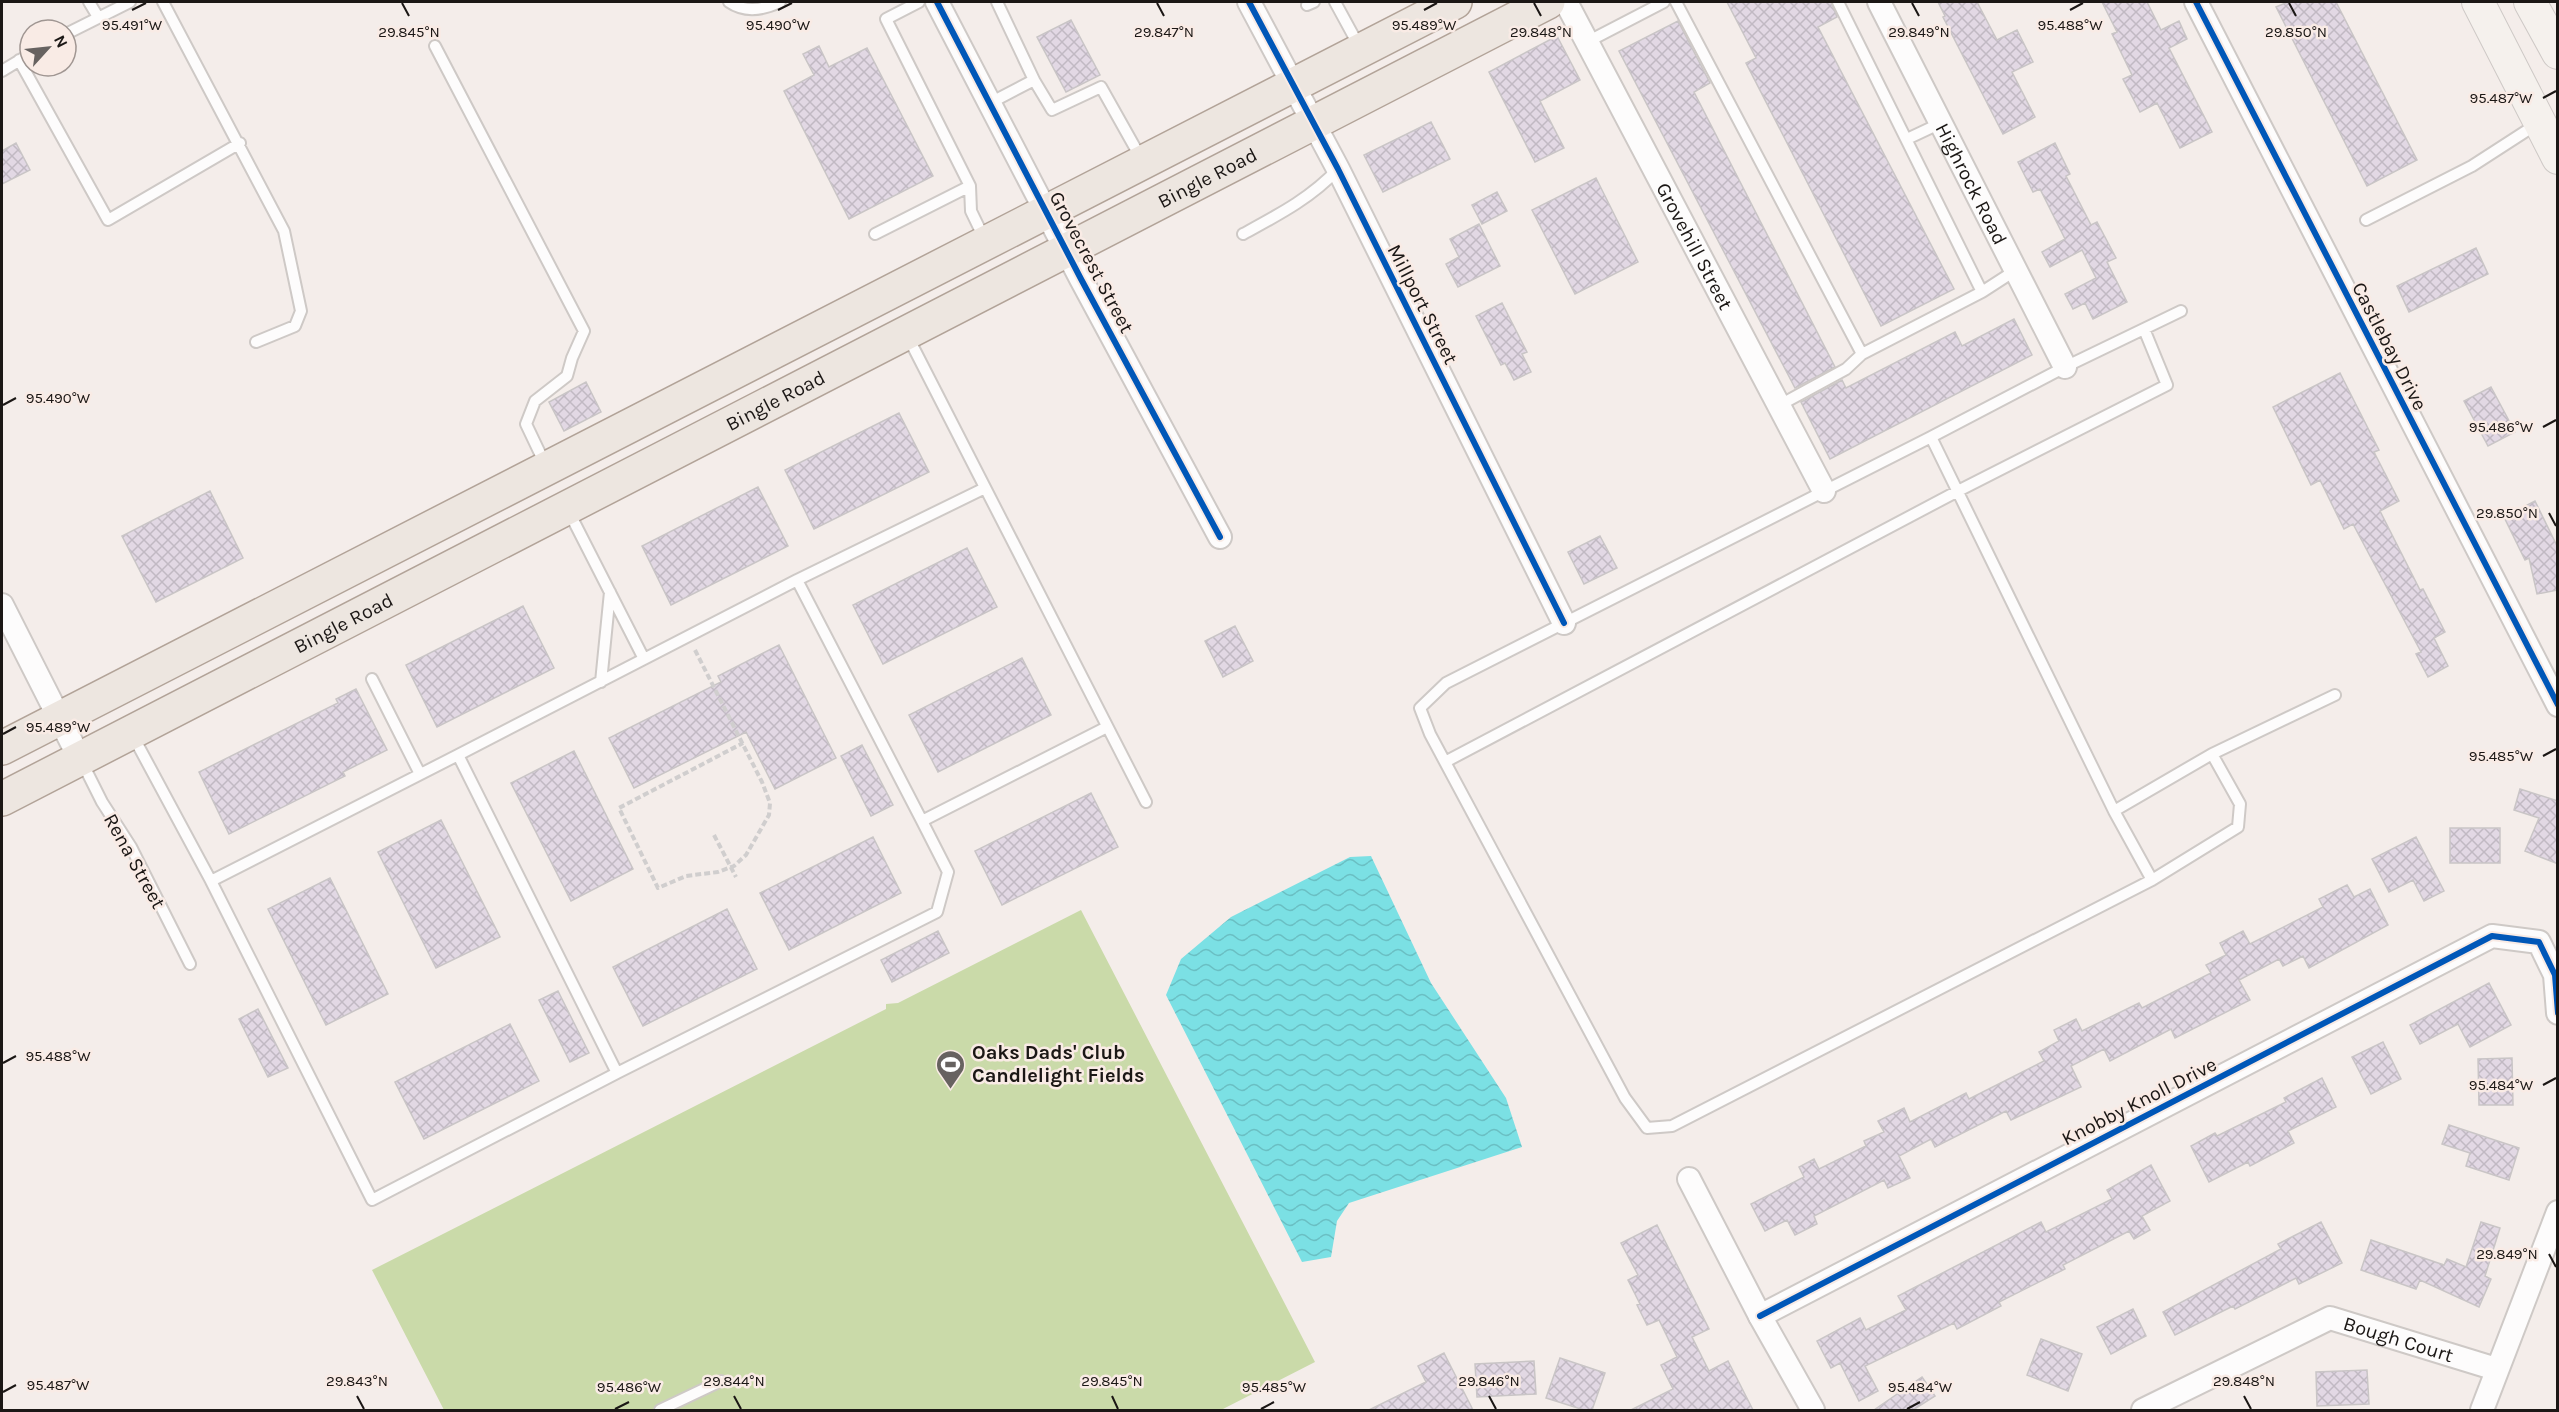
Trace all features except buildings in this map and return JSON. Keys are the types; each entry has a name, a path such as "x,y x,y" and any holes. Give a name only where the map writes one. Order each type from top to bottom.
{"main road":[{"path":"2,748 546,466 1455,2"},
{"name":"Bingle Road","path":"2,799 566,506 1067,251 1548,2"},
{"path":"2478,2 2548,117 2558,158"},
{"path":"2530,2 2558,53"},
{"path":"546,466 566,506"}],"street":[{"name":"Grovecrest Street","path":"937,2 1220,537"},
{"name":"Millport Street","path":"1250,2 1338,169 1564,622"},
{"name":"Grovehill Street","path":"1566,2 1824,491"},
{"name":"Highrock Road","path":"1879,2 2065,367"},
{"name":"Castlebay Drive","path":"2196,2 2558,705"},
{"path":"2,605 80,759"},
{"name":"Knobby Knoll Drive","path":"1760,1316 2492,936 2539,942 2554,975 2558,1013"},
{"path":"1689,1179 1760,1316 1813,1410"},
{"path":"2482,1410 2558,1212"},
{"name":"Bough Court","path":"2143,1410 2330,1318 2496,1369"}],"lane":[{"path":"89,2 98,17"},
{"path":"78,28 130,2"},
{"path":"163,2 285,231 301,311 296,326 256,342"},
{"path":"729,2 735,6 753,10 770,7 780,2"},
{"path":"919,2 886,19 970,186 971,212 986,242"},
{"path":"998,2 1034,80 1052,110 1101,87 1142,162"},
{"path":"1335,2 1361,50"},
{"path":"1587,42 1664,2"},
{"path":"1676,2 1862,354"},
{"path":"1838,2 1982,292"},
{"path":"435,46 584,331 567,376 535,401 526,424 546,466"},
{"path":"2,71 18,61"},
{"path":"29,78 108,220 240,143"},
{"path":"990,103 1034,80"},
{"path":"2366,220 2472,166 2548,117"},
{"path":"1907,140 1941,123"},
{"path":"1243,234 1321,188 1338,169"},
{"path":"875,234 970,186"},
{"path":"1778,406 1846,369 1862,354 1982,292 2016,270"},
{"path":"2181,311 2065,367 1446,682 1420,708 1430,734 1625,1098 1647,1128 1672,1126 2152,880 2238,827 2240,804 2212,754"},
{"path":"1445,762 1958,491 2166,385 2144,329"},
{"path":"907,333 1146,802"},
{"path":"1931,437 2114,811 2152,880"},
{"path":"210,881 797,580 986,488"},
{"path":"566,506 644,659"},
{"path":"131,732 210,881 372,1200 617,1073 937,912 948,872 797,580"},
{"path":"601,682 610,591"},
{"path":"372,679 420,774"},
{"path":"2114,811 2212,754 2335,695"},
{"path":"922,821 1107,727"},
{"path":"458,755 617,1073"},
{"name":"Rena Street","path":"80,759 102,802 131,847 190,964"},
{"path":"660,1410 721,1381"}],"path":[{"path":"688,637 742,743 770,803 769,815 746,855 731,867 718,872 686,876 658,888 619,808 742,743"},
{"path":"714,834 736,877"}],"green space":[{"name":"Oaks Dads' Club Candlelight Fields","path":"1081,910 1315,1362 1221,1410 444,1410 372,1270 886,1009 886,1004 898,1003"}],"water":[{"path":"1371,856 1431,983 1506,1098 1522,1147 1349,1203 1337,1221 1331,1257 1302,1262 1166,995 1181,959 1231,917 1350,857"}],"cycle path":[{"path":"937,2 1081,279 1220,537"},
{"path":"1249,2 1338,169 1564,623"},
{"path":"2196,2 2558,705"},
{"path":"1760,1316 2492,936 2539,942 2555,975 2558,1013"}],"place":[{"name":"Oaks Dads' Club Candlelight Fields","path":"951,1090"}]}
